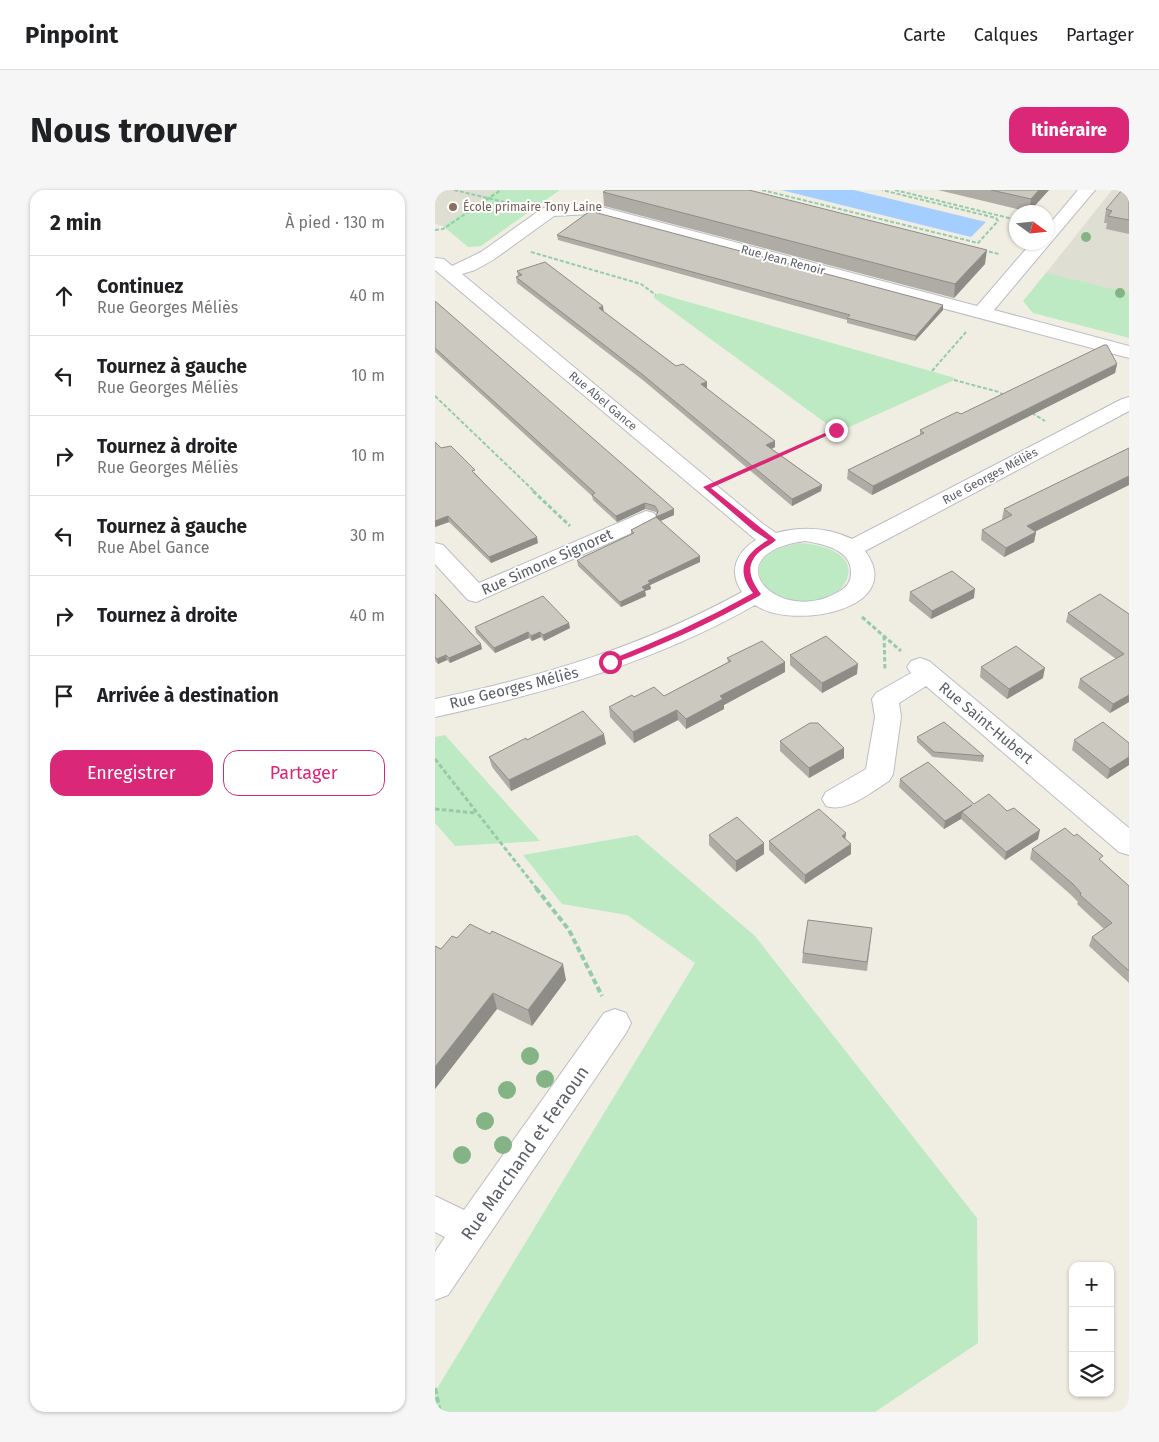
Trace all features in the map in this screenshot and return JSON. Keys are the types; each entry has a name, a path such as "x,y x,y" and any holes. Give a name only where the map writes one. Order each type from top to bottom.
{"street":[{"path":"1054,230 1087,190"},
{"name":"Rue Jean Renoir","path":"441,269 469,266 549,212 590,209 1129,352"},
{"path":"982,312 1036,250"},
{"name":"Rue Abel Gance","path":"441,269 755,529 773,540"},
{"name":"Rue Georges Méliès","path":"851,549 1129,404"},
{"name":"Rue Simone Signoret","path":"435,550 476,594 646,518"},
{"path":"805,534 822,536 838,541 851,549 860,558 864,570 862,581 855,592 844,601 827,607 808,610 788,608 771,603 757,594 748,583 746,571 749,559 759,548 773,540 805,534"},
{"name":"Rue Georges Méliès","path":"435,708 543,684 610,662 665,641 714,618 757,594"},
{"path":"836,799 879,774 888,718 885,699 924,671"},
{"name":"Rue Saint-Hubert","path":"924,671 1129,844"},
{"name":"Rue Marchand et Feraoun","path":"435,1282 615,1023"},
{"path":"435,1213 470,1232"}],"path":[{"path":"454,190 549,212"},
{"path":"435,230 443,229 501,190"},
{"path":"762,190 978,243 998,221 996,218 882,190"},
{"path":"895,190 1009,218"},
{"path":"764,195 801,204"},
{"path":"504,244 641,284 656,295"},
{"path":"980,249 1027,261"},
{"path":"933,371 982,312"},
{"path":"953,380 999,392 1007,397"},
{"path":"435,396 589,544"},
{"path":"1029,411 1067,435"},
{"path":"775,457 836,430"},
{"path":"706,487 758,465"},
{"path":"844,601 924,671"},
{"path":"435,759 569,930 615,1023"},
{"path":"435,809 476,812"},
{"path":"435,1388 440,1412"}],"shaded area":[{"name":"École primaire Tony Laine","path":"435,190 496,190 443,226 435,224"},
{"path":"1112,190 1129,190 1129,322 1034,288"}],"green space":[{"path":"496,190 560,190 481,246 468,247 443,226"},
{"path":"1046,273 1129,293 1129,338 1033,313 1023,301"},
{"path":"659,293 955,378 838,432 653,297"},
{"path":"800,543 816,545 834,551 846,562 849,570 847,579 837,592 811,601 791,600 775,594 764,584 759,573 762,561 775,550"},
{"path":"445,735 540,841 455,846 435,823 435,737"},
{"path":"637,835 755,936 977,1218 978,1343 875,1412 435,1412 435,1392 695,963 627,915 562,904 523,855"}],"water":[{"path":"781,190 854,190 986,222 971,237"}],"building":[{"path":"606,190 749,190 987,250 955,284 603,192"},
{"path":"991,190 1039,190 1031,199"},
{"path":"1122,190 1129,190 1129,220 1108,216 1112,211 1106,209"},
{"path":"590,211 943,305 916,336 847,318 850,315 557,235"},
{"path":"545,262 603,306 599,308 676,366 683,364 707,382 701,384 775,441 766,445 822,485 792,499 643,375 516,277 522,275 517,271"},
{"path":"435,301 674,509 656,517 658,511 655,506 645,503 616,516 592,495 595,493 435,348"},
{"path":"1107,345 1117,364 873,486 848,470 924,433 920,430 957,412 961,414"},
{"path":"435,442 441,448 451,446 475,470 472,471 537,537 489,557 448,516 435,521"},
{"path":"1129,448 1129,476 1027,526 1036,532 1006,548 982,530 1012,515 1004,509"},
{"path":"656,517 700,556 648,581 650,583 642,587 645,590 620,602 577,560 634,533 631,530"},
{"path":"952,571 975,589 932,611 910,592"},
{"path":"435,594 481,644 449,658 446,655 437,659 435,657"},
{"path":"1100,594 1129,614 1129,695 1113,704 1080,679 1124,654 1068,613"},
{"path":"543,596 569,623 543,635 540,632 531,636 528,632 494,648 475,627"},
{"path":"826,636 858,664 822,683 790,655"},
{"path":"762,641 785,662 720,696 723,699 686,719 677,710 633,732 609,707 632,695 634,697 654,687 664,696 731,661 727,658"},
{"path":"1016,646 1045,668 1009,689 981,667"},
{"path":"583,711 604,734 509,780 489,757 526,738 527,740"},
{"path":"944,722 984,756 934,752 917,737"},
{"path":"1103,722 1129,743 1129,757 1110,769 1074,740"},
{"path":"810,723 818,723 844,748 809,768 780,741"},
{"path":"928,762 974,804 989,794 1007,811 1014,808 1040,830 1006,852 962,812 972,805 945,821 900,779"},
{"path":"819,809 846,833 842,836 851,844 805,875 769,841"},
{"path":"737,817 764,843 736,861 709,835"},
{"path":"1065,828 1074,836 1077,834 1103,856 1099,859 1129,886 1129,971 1092,937 1112,923 1080,895 1081,893 1073,884 1032,849"},
{"path":"808,920 872,928 867,962 803,953"},
{"path":"470,924 490,934 492,931 563,964 528,1010 493,993 435,1067 435,946 441,949 452,936 457,938"}],"place":[{"name":"École primaire Tony Laine","path":"453,207"}],"route":[{"path":"610,662 665,641 714,618 757,594 748,583 746,571 749,559 759,548 773,540 755,529 706,487 836,430"}]}
